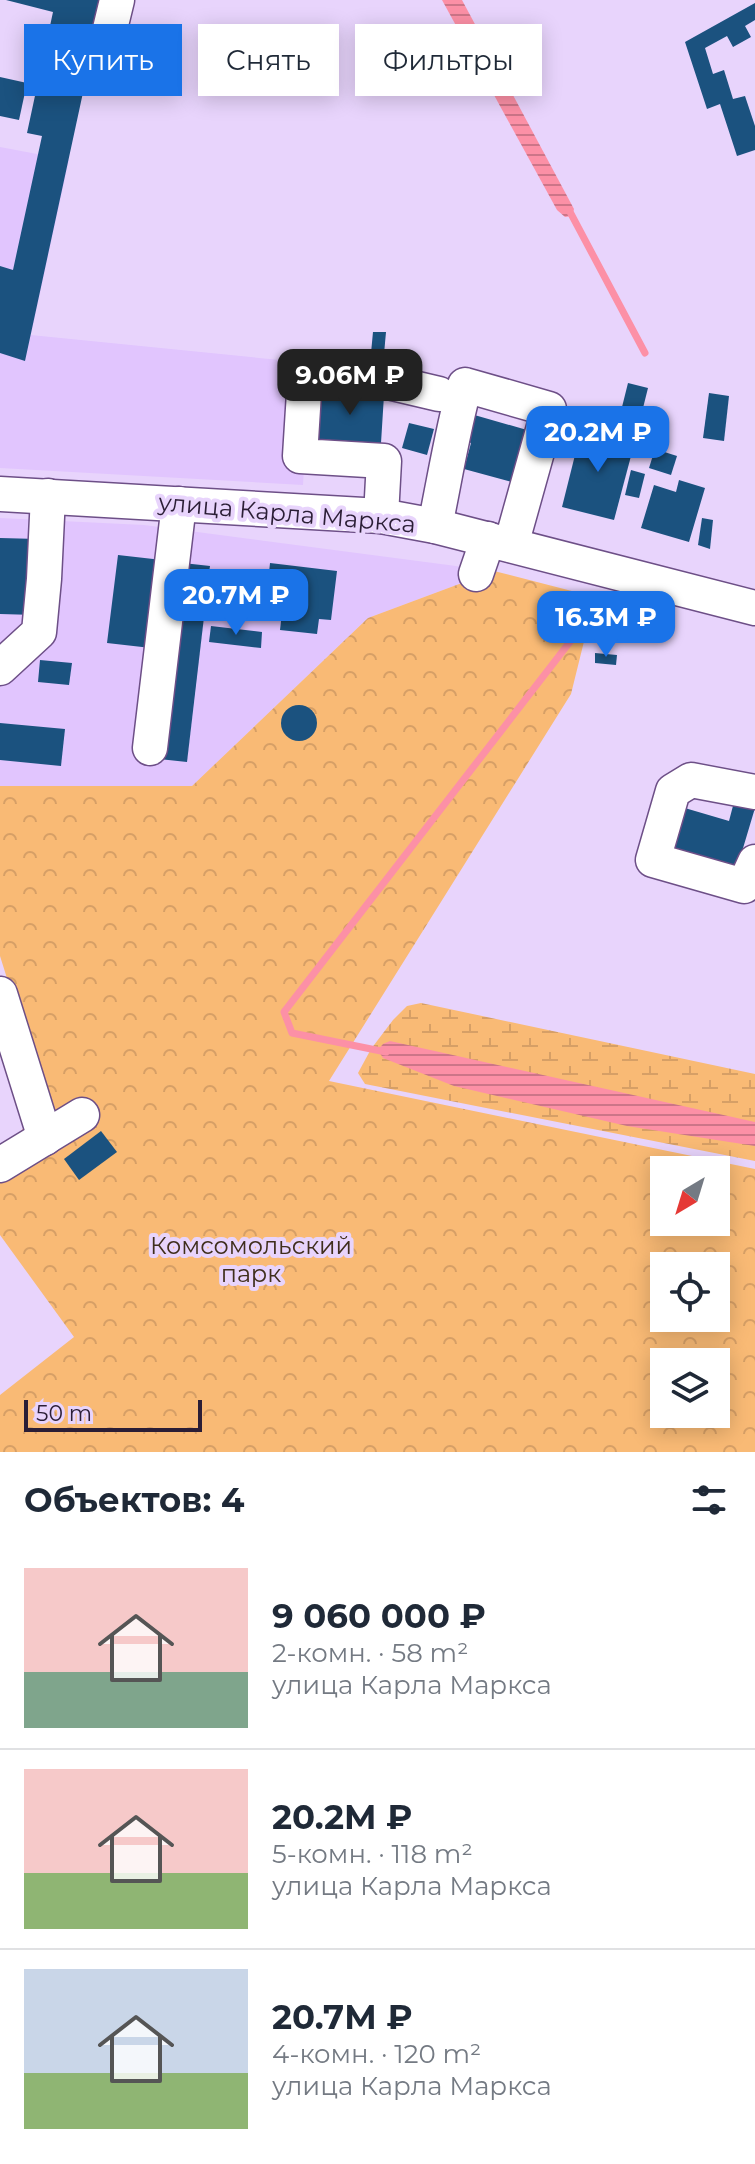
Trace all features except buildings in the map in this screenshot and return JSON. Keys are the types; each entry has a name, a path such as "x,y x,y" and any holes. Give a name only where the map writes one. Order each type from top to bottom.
{"street":[{"path":"111,24 117,0"},
{"path":"381,516 384,461 300,456 305,377 388,382 439,394"},
{"path":"435,526 451,437 465,385 549,409 500,542 476,574"},
{"name":"улица Карла Маркса","path":"0,494 381,516 435,526 755,608"},
{"path":"0,668 13,642 39,632 48,496"},
{"path":"150,748 179,504"},
{"path":"755,792 691,780 673,791 653,860 744,886 755,862"},
{"path":"0,994 12,1082 45,1138"},
{"path":"0,1165 82,1115"}],"shaded area":[{"path":"442,0 462,0 475,24 455,24"},
{"path":"495,96 513,96 574,209 572,216 565,217 557,210"},
{"path":"0,147 69,160 31,335 310,363 303,485 0,468"},
{"path":"0,518 144,525 494,571 368,618 192,786 0,786"},
{"path":"390,1041 755,1122 755,1146 627,1126 454,1086 383,1058 378,1050"}],"green space":[{"name":"Комсомольский парк","path":"494,571 595,597 571,694 329,1081 692,1156 650,1156 650,1236 730,1236 730,1164 755,1169 755,1452 0,1452 0,1395 74,1337 0,1235 0,1164 44,1096 0,956 0,786 192,786 368,618"},
{"path":"421,1003 755,1074 755,1161 365,1084 358,1073 371,1049 407,1006"}],"waterway":[{"path":"569,210 645,353"},
{"path":"386,1052 292,1033 284,1012 603,599"}]}
